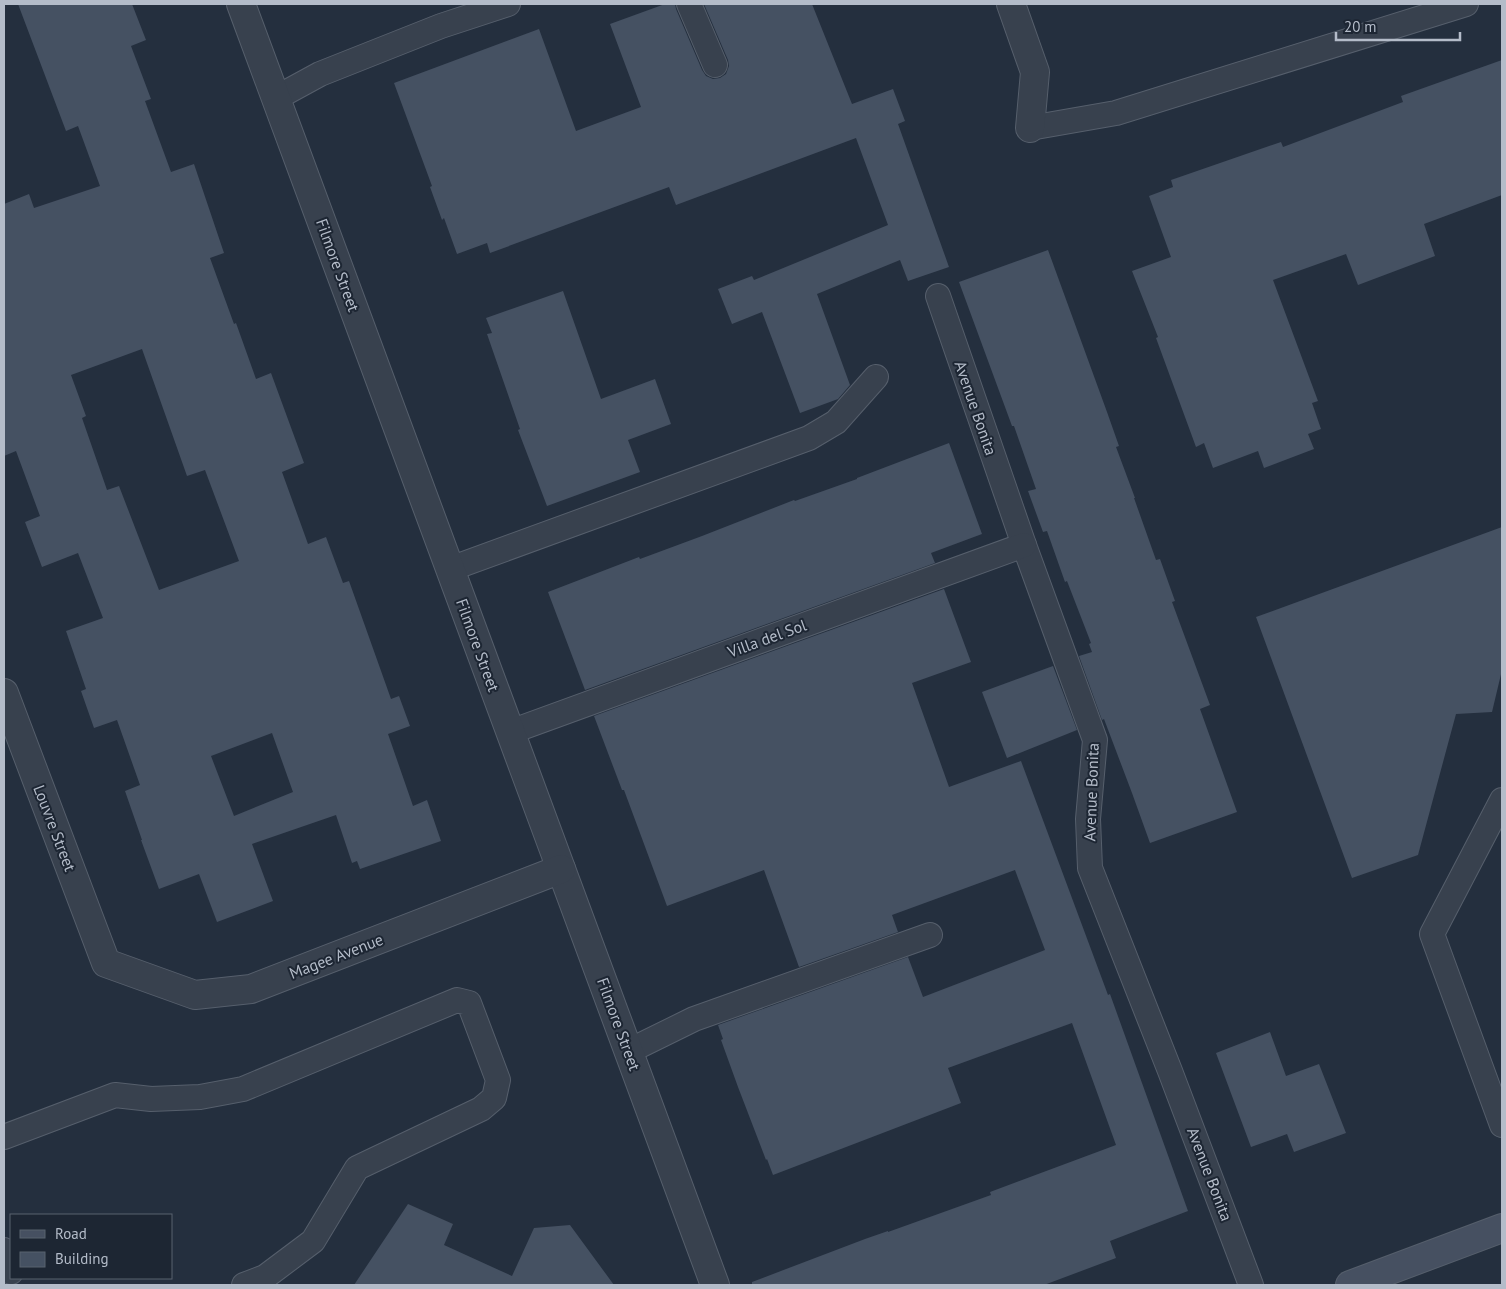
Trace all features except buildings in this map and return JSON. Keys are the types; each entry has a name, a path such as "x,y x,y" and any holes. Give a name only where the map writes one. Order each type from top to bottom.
{"main road":[{"path":"1350,1285 1502,1228"}],"street":[{"name":"Filmore Street","path":"241,4 715,1285"},
{"path":"1011,4 1035,72 1030,128"},
{"name":"Louvre Street","path":"4,692 106,963"},
{"name":"Magee Avenue","path":"106,963 195,995 251,989 561,868"}],"lane":[{"path":"276,98 320,74 441,26 508,4"},
{"path":"688,4 715,65"},
{"path":"1030,128 1116,113 1466,4"},
{"name":"Avenue Bonita","path":"938,296 1024,545 1095,740 1088,819 1090,868 1252,1285"},
{"path":"450,569 810,438 836,422 876,377"},
{"name":"Villa del Sol","path":"510,732 1024,545"},
{"path":"1502,800 1432,934 1494,1074 1502,1125"},
{"path":"629,1051 694,1019 930,936"},
{"path":"4,1136 115,1095 151,1099 200,1096 243,1089 457,1000 469,1003 498,1080 494,1098 480,1109 357,1168 314,1240 265,1277 244,1285"},
{"path":"4,1250 10,1269"}]}
